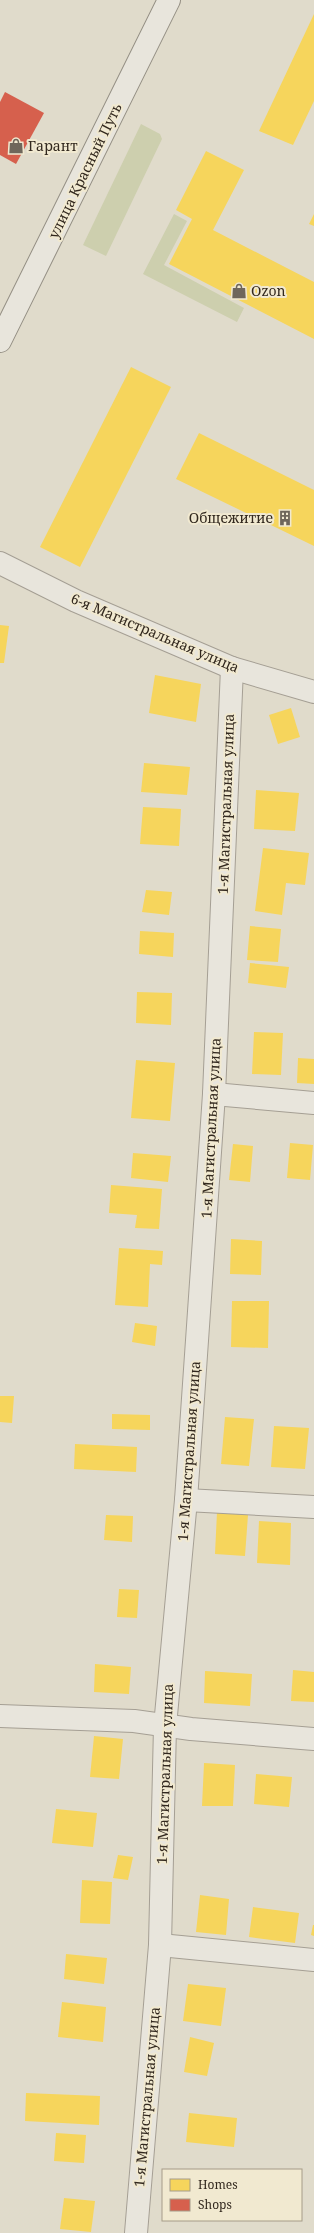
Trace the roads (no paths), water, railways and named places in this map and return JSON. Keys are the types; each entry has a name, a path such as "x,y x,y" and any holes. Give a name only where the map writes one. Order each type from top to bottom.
{"street":[{"name":"улица Красный Путь","path":"0,341 169,0"},
{"name":"6-я Магистральная улица","path":"0,563 76,601 232,668 314,692"},
{"name":"1-я Магистральная улица","path":"136,2233 160,1945 165,1726 186,1500 214,1094 232,668"},
{"path":"214,1094 314,1103"},
{"path":"186,1500 314,1507"},
{"path":"0,1716 134,1721 165,1726 314,1739"},
{"path":"160,1945 314,1960"}],"place":[{"name":"Гарант","path":"16,146"},
{"name":"Ozon","path":"239,291"},
{"name":"Общежитие","path":"285,518"}]}
